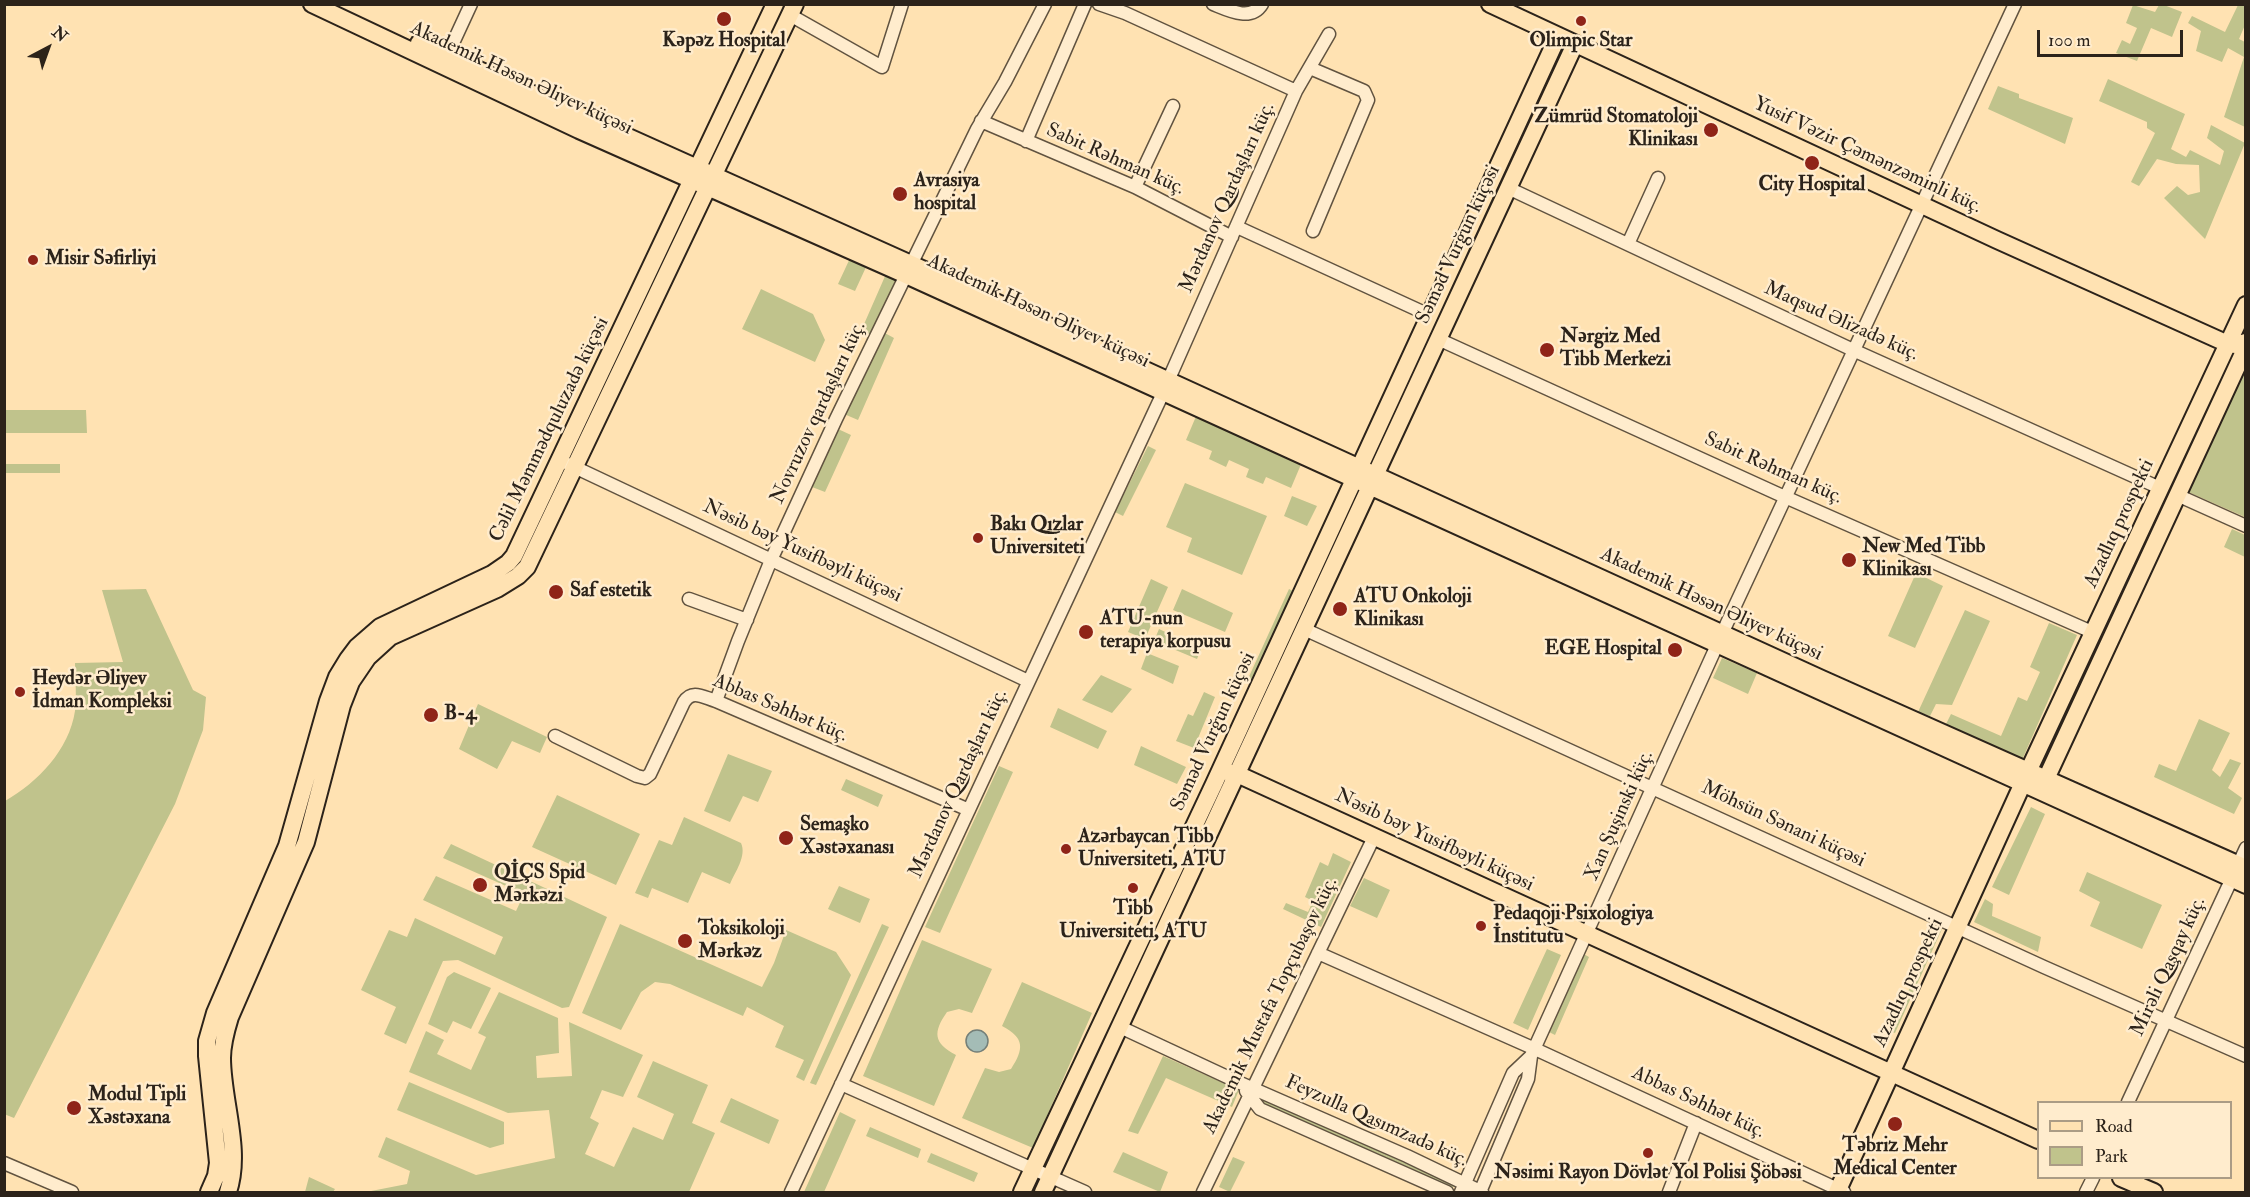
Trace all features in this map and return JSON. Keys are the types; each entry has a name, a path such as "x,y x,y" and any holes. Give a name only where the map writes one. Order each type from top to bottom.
{"main road":[{"name":"Akademik Həsən Əliyev küçəsi","path":"312,4 439,66 691,171"},
{"name":"Akademik Həsən Əliyev küçəsi","path":"337,4 714,182 1353,470 1720,640 2022,775 2050,782"},
{"name":"Cəlil Məmmədquluzadə küçəsi","path":"513,570 524,537 691,171 775,4"},
{"name":"Yusif Vəzir Çəmənzəminli küç.","path":"1490,4 2228,344"},
{"name":"Cəlil Məmmədquluzadə küçəsi","path":"228,1192 232,1181 224,1143 214,1049 306,842 342,705 351,682 368,657 390,637 497,589 513,570 531,560 714,182 793,10"},
{"name":"Səməd Vurğun küçəsi","path":"1022,1192 1310,574 1353,470 1429,315 1558,36"},
{"name":"Səməd Vurğun küçəsi","path":"1043,1192 1326,582 1378,482 1438,339 1575,44"},
{"name":"Azadlıq prospekti","path":"1840,1192 1890,1073 1958,927 2022,775 2246,305"},
{"path":"2228,344 2246,345"},
{"name":"Azadlıq prospekti","path":"2050,782 2246,345"},
{"path":"1310,574 1326,582"},
{"path":"1216,778 1224,772 1237,774"},
{"name":"Nəsib bəy Yusifbəyli küçəsi","path":"1237,774 2037,1140"},
{"path":"2050,782 2240,874"},
{"name":"Cəlil Məmmədquluzadə küçəsi","path":"209,1192 216,1176 224,1143"},
{"path":"2123,1179 2154,1192"}],"street":[{"path":"447,56 471,4"},
{"path":"793,10 882,68 902,4"},
{"name":"Novruzov qardaşları küç.","path":"716,701 771,560 836,419 981,121 1005,82 1045,4"},
{"path":"1026,141 1085,4"},
{"path":"1099,4 1127,9 1296,91"},
{"path":"1213,4 1234,12 1250,14 1258,10 1262,4"},
{"name":"Xan Şuşinski küç.","path":"1463,1188 1513,1073 1533,1053 1853,350 2015,4"},
{"name":"Mərdanov Qardaşları küç.","path":"791,1192 1165,387 1296,91 1329,34"},
{"path":"1310,68 1364,91 1368,100 1313,231"},
{"path":"1135,187 1173,106"},
{"name":"Sabit Rəhman küç.","path":"981,121 1429,315"},
{"path":"1628,244 1658,178"},
{"name":"Maqsud Əlizadə küç.","path":"1508,188 1853,350 2160,488"},
{"name":"Sabit Rəhman küç.","path":"1438,339 2092,632"},
{"name":"Nəsib bəy Yusifbəyli küçəsi","path":"559,459 1028,681"},
{"path":"2177,495 2246,526"},
{"path":"689,599 747,620"},
{"name":"Möhsün Sənani küçəsi","path":"1304,629 2246,1056"},
{"name":"Abbas Səhhət küç.","path":"555,736 645,778 650,774 688,696 693,694 716,701 969,810"},
{"name":"Akademik Mustafa Topçubaşov küç.","path":"1203,1192 1248,1090 1374,837"},
{"name":"Mirəli Qaşqay küç.","path":"2128,1101 2240,874 2246,848"},
{"name":"Abbas Səhhət küç.","path":"1317,953 1533,1053 1696,1123 1840,1192"},
{"name":"Feyzulla Qasımzadə küç.","path":"1120,1027 1248,1090 1407,1156 1463,1188 1480,1192"},
{"path":"1480,1192 1527,1079 1533,1053"},
{"path":"840,1084 1086,1192"},
{"name":"Feyzulla Qasımzadə küç.","path":"1248,1090 1260,1109 1447,1192"},
{"path":"1669,1192 1696,1123"},
{"path":"4,1163 72,1192"}],"green space":[{"path":"2133,5 2155,12 2159,5 2164,5 2182,12 2172,37 2151,28 2137,61 2116,53 2122,40 2130,44 2137,28 2126,23"},
{"path":"2238,5 2245,5 2245,25 2239,39 2245,42 2245,127 2224,117 2244,57 2228,48 2222,62 2196,51 2201,31 2188,23 2192,16 2225,32"},
{"path":"2108,79 2185,114 2171,149 2186,157 2190,150 2220,165 2224,151 2207,138 2211,125 2245,143 2205,239 2164,198 2177,186 2188,195 2200,192 2199,165 2176,164 2157,159 2139,186 2131,182 2155,133 2147,128 2147,122 2099,101"},
{"path":"1998,86 2019,94 2019,98 2073,118 2065,144 1988,109"},
{"path":"852,254 898,275 871,335 861,331 886,274 867,265 855,291 838,284"},
{"path":"761,289 813,314 825,340 815,362 742,329"},
{"path":"883,332 894,338 858,420 844,414"},
{"path":"2245,366 2245,517 2186,491"},
{"path":"5,410 86,410 87,433 5,433"},
{"path":"1197,414 1302,462 1291,488 1266,477 1263,484 1246,477 1249,469 1229,460 1226,467 1209,459 1212,451 1186,440"},
{"path":"838,429 851,435 825,492 812,487"},
{"path":"1148,446 1156,450 1123,516 1115,512"},
{"path":"5,464 60,464 60,473 5,473"},
{"path":"1185,483 1267,516 1242,575 1187,552 1192,538 1166,527"},
{"path":"1292,496 1317,506 1307,526 1284,516"},
{"path":"2232,529 2245,535 2245,557 2224,547"},
{"path":"1916,573 1943,586 1915,648 1888,636"},
{"path":"1151,579 1168,587 1145,639 1128,632"},
{"path":"146,589 193,690 206,697 203,730 175,804 14,1118 4,1114 5,801 29,784 50,764 66,739 75,711 75,663 123,662 102,590"},
{"path":"1182,589 1233,613 1225,632 1173,610"},
{"path":"1289,589 1295,592 1255,684 1247,681"},
{"path":"1965,610 1990,621 1952,705 1936,704 1930,716 1918,712"},
{"path":"2049,623 2077,635 2022,760 1945,726 1951,714 2001,736 2018,697 2027,701 2040,672 2030,667"},
{"path":"1159,629 1201,649 1197,659 1154,641"},
{"path":"1147,653 1179,666 1173,684 1141,669"},
{"path":"1722,658 1757,673 1748,694 1713,678"},
{"path":"1101,675 1132,689 1112,713 1082,700"},
{"path":"1204,692 1215,697 1194,748 1176,741 1188,714 1193,716"},
{"path":"478,704 547,737 540,753 512,741 497,769 459,749"},
{"path":"1058,708 1107,731 1098,749 1050,727"},
{"path":"2199,719 2230,733 2212,770 2220,777 2230,759 2241,763 2228,788 2242,798 2234,814 2154,777 2159,764 2176,771"},
{"path":"1141,746 1186,767 1177,784 1134,765"},
{"path":"728,754 772,771 758,802 743,796 730,822 704,811"},
{"path":"999,766 1013,772 940,933 925,927"},
{"path":"846,779 883,795 878,807 841,790"},
{"path":"1218,792 1221,793 1051,1158 1047,1157"},
{"path":"557,795 640,834 616,885 532,847"},
{"path":"2031,807 2045,814 2009,895 1992,887"},
{"path":"684,817 741,843 743,853 730,884 702,872 688,903 652,888 648,898 635,893 659,840 672,845"},
{"path":"451,844 607,917 569,1007 562,1008 458,960 443,961 406,1044 384,1034 396,1007 361,990 389,930 407,937 415,918 495,955 503,937 423,900 436,876 516,911 524,894 443,858"},
{"path":"1333,853 1351,862 1321,927 1283,909 1286,903 1308,912 1313,901 1305,897 1320,862 1328,866"},
{"path":"2087,872 2162,905 2142,949 2090,926 2100,902 2079,891"},
{"path":"1364,878 1390,890 1377,918 1350,906"},
{"path":"839,886 870,899 860,923 828,909"},
{"path":"1985,899 1993,904 1992,916 2041,937 2038,952 1974,922"},
{"path":"620,924 762,987 786,930 836,952 851,975 804,1081 796,1077 804,1060 775,1047 784,1026 747,1007 743,1016 670,984 655,982 641,992 621,1030 582,1013"},
{"path":"882,924 889,927 816,1085 810,1083"},
{"path":"1937,928 1942,929 1895,1033 1890,1031"},
{"path":"922,940 992,969 972,1013 959,1009 947,1012 939,1025 939,1041 948,1051 956,1055 934,1106 863,1076"},
{"path":"1547,949 1561,955 1528,1030 1513,1023"},
{"path":"1580,952 1589,957 1555,1035 1545,1030"},
{"path":"454,972 491,988 471,1029 453,1021 447,1033 428,1024 447,977"},
{"path":"1022,982 1092,1013 1033,1148 962,1118 985,1068 999,1072 1011,1069 1018,1056 1020,1044 1018,1040 1010,1030 1002,1026"},
{"path":"499,992 558,1018 559,1053 536,1056 537,1078 572,1076 569,1022 643,1055 623,1097 602,1090 590,1118 599,1123 585,1154 614,1167 633,1127 663,1140 674,1114 637,1097 653,1061 708,1085 692,1123 715,1133 689,1192 366,1192 407,1184 410,1171 378,1157 386,1137 476,1175 555,1158 549,1110 508,1113 409,1072 426,1031 444,1040 437,1054 471,1070 486,1037 478,1033"},
{"path":"1163,1056 1239,1090 1232,1107 1166,1078 1138,1134 1128,1131"},
{"path":"409,1082 504,1122 504,1144 490,1148 397,1110"},
{"path":"731,1098 779,1120 769,1144 720,1122"},
{"path":"1264,1098 1455,1183 1452,1190 1261,1105"},
{"path":"840,1112 856,1120 824,1192 804,1192"},
{"path":"870,1127 921,1149 918,1158 866,1136"},
{"path":"1123,1152 1168,1172 1160,1192 1113,1172"},
{"path":"931,1153 978,1173 974,1182 927,1162"},
{"path":"1233,1157 1245,1162 1230,1192 1219,1187"},
{"path":"309,1177 335,1189 333,1192 305,1192"}],"water":[{"path":"977,1030 985,1033 988,1041 985,1049 977,1052 969,1049 966,1041 969,1033"}],"place":[{"name":"Kəpəz Hospital","path":"724,19"},
{"name":"Olimpic Star","path":"1581,21"},
{"name":"Zümrüd Stomatoloji Klinikası","path":"1711,130"},
{"name":"City Hospital","path":"1812,163"},
{"name":"Avrasiya hospital","path":"900,194"},
{"name":"Misir Səfirliyi","path":"33,260"},
{"name":"Nərgiz Med Tibb Merkezi","path":"1547,350"},
{"name":"Bakı Qızlar Universiteti","path":"978,538"},
{"name":"New Med Tibb Klinikası","path":"1849,560"},
{"name":"Saf estetik","path":"556,592"},
{"name":"ATU Onkoloji Klinikası","path":"1340,609"},
{"name":"ATU-nun terapiya korpusu","path":"1086,632"},
{"name":"EGE Hospital","path":"1675,650"},
{"name":"Heydər Əliyev İdman Kompleksi","path":"20,692"},
{"name":"B-4","path":"431,715"},
{"name":"Semaşko Xəstəxanası","path":"786,838"},
{"name":"Azərbaycan Tibb Universiteti, ATU","path":"1066,849"},
{"name":"QİÇS Spid Mərkəzi","path":"480,885"},
{"name":"Tibb Universiteti, ATU","path":"1133,888"},
{"name":"Pedaqoji Psixologiya İnstitutu","path":"1481,926"},
{"name":"Toksikoloji Mərkəz","path":"685,941"},
{"name":"Modul Tipli Xəstəxana","path":"74,1108"},
{"name":"Təbriz Mehr Medical Center","path":"1895,1124"},
{"name":"Nəsimi Rayon Dövlət Yol Polisi Şöbəsi","path":"1648,1153"}]}
